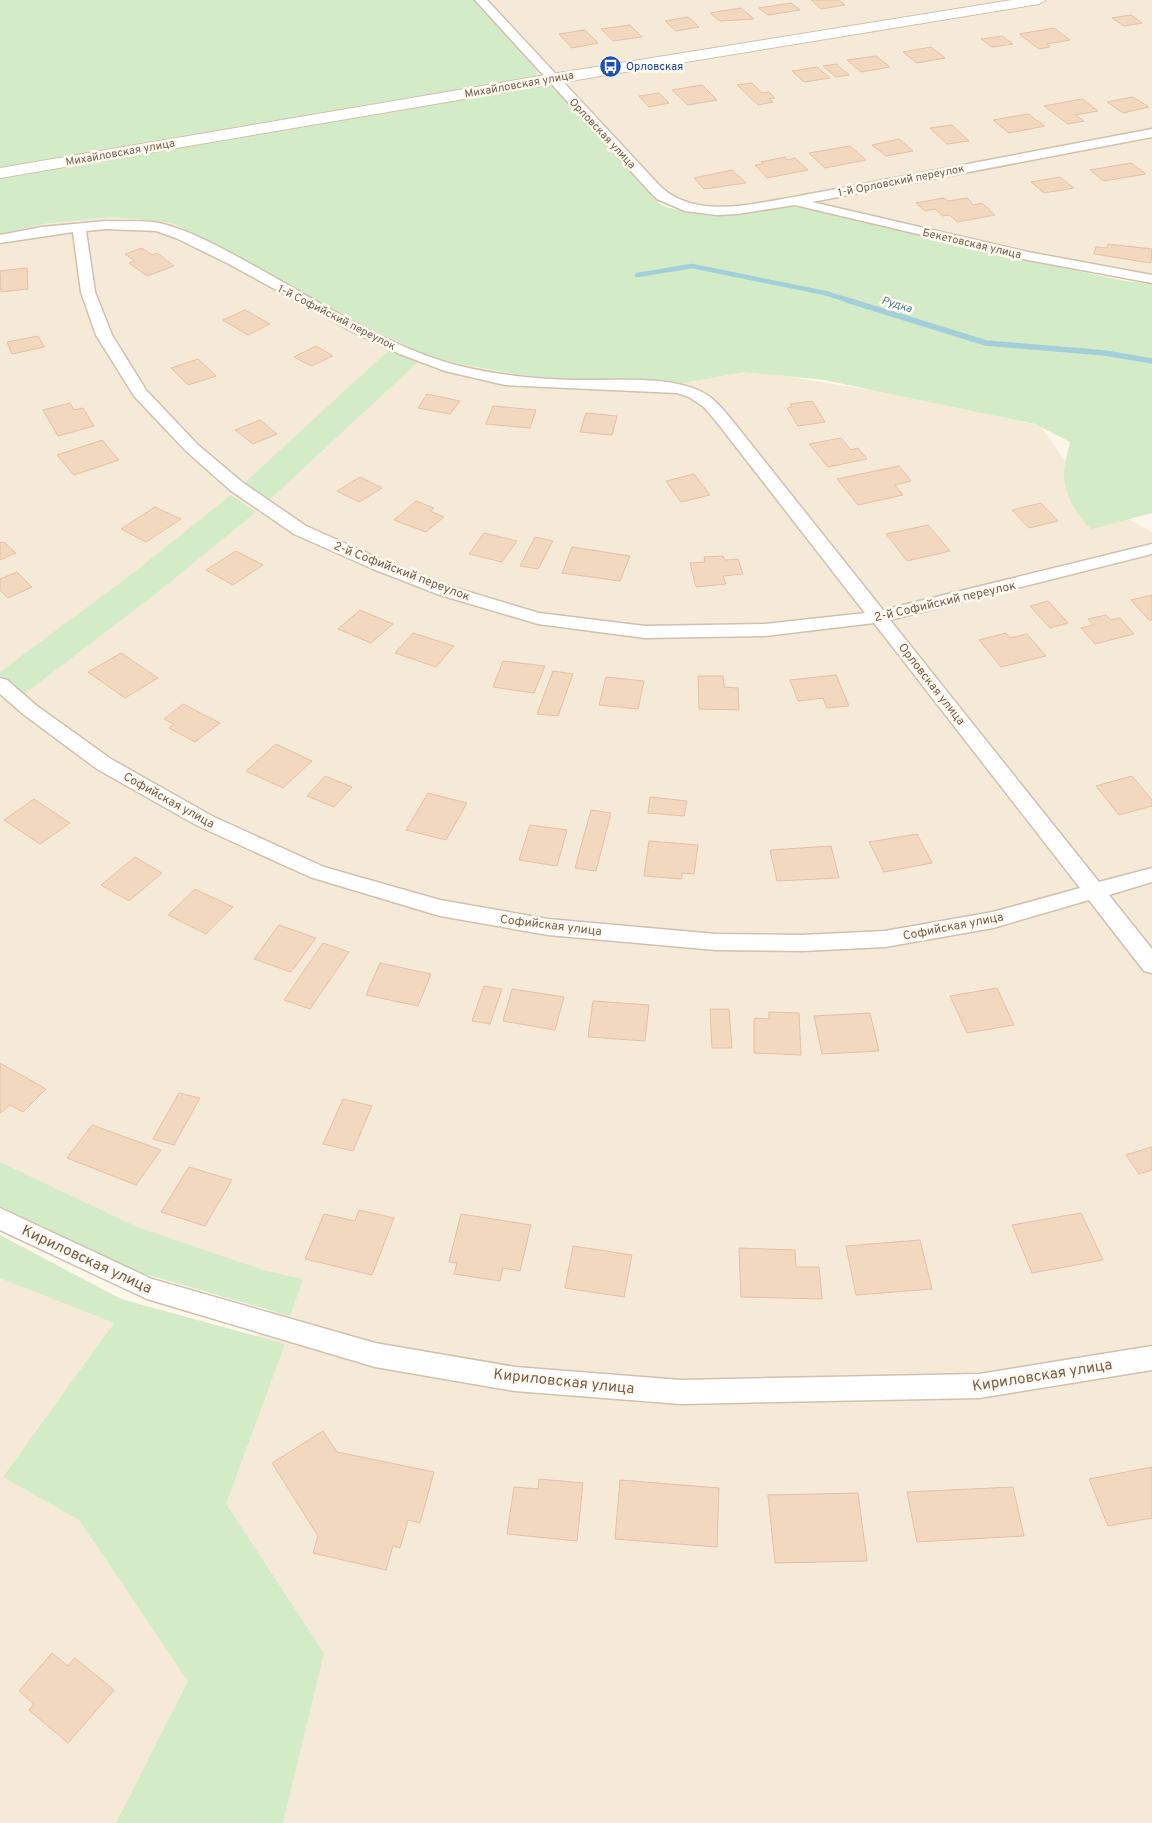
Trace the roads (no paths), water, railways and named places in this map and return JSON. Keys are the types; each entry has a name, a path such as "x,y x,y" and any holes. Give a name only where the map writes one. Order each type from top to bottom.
{"street":[{"name":"Орловская улица","path":"481,0 654,188"},
{"name":"Михайловская улица","path":"0,173 552,78 1039,0"},
{"name":"1-й Орловский переулок","path":"654,188 662,196 685,207 717,211 794,201 1152,134"},
{"name":"Бекетовская улица","path":"794,201 1028,256 1152,279"},
{"name":"1-й Софийский переулок","path":"0,239 51,230 79,229 106,225 157,227 181,235 360,330 405,351 450,368 505,380 574,385 652,386 679,389 695,394 710,404"},
{"name":"2-й Софийский переулок","path":"79,229 88,292 104,335 140,393 192,448 236,486 300,530 446,591 538,618 645,632 765,630 880,617 1152,549"},
{"name":"Орловская улица","path":"710,404 880,617 1152,965"},
{"name":"Софийская улица","path":"0,684 30,710 104,764 205,821 317,872 440,908 548,927 716,942 802,943 885,939 993,920 1152,875"},
{"name":"Кириловская улица","path":"0,1218 146,1288 376,1355 514,1379 681,1392 979,1386 1152,1358"}],"waterway":[{"name":"Рудка","path":"637,275 692,266 825,293 851,301"},
{"name":"Рудка","path":"847,300 986,343 1105,353 1152,361"}],"place":[{"name":"Орловская","path":"610,66"}]}
